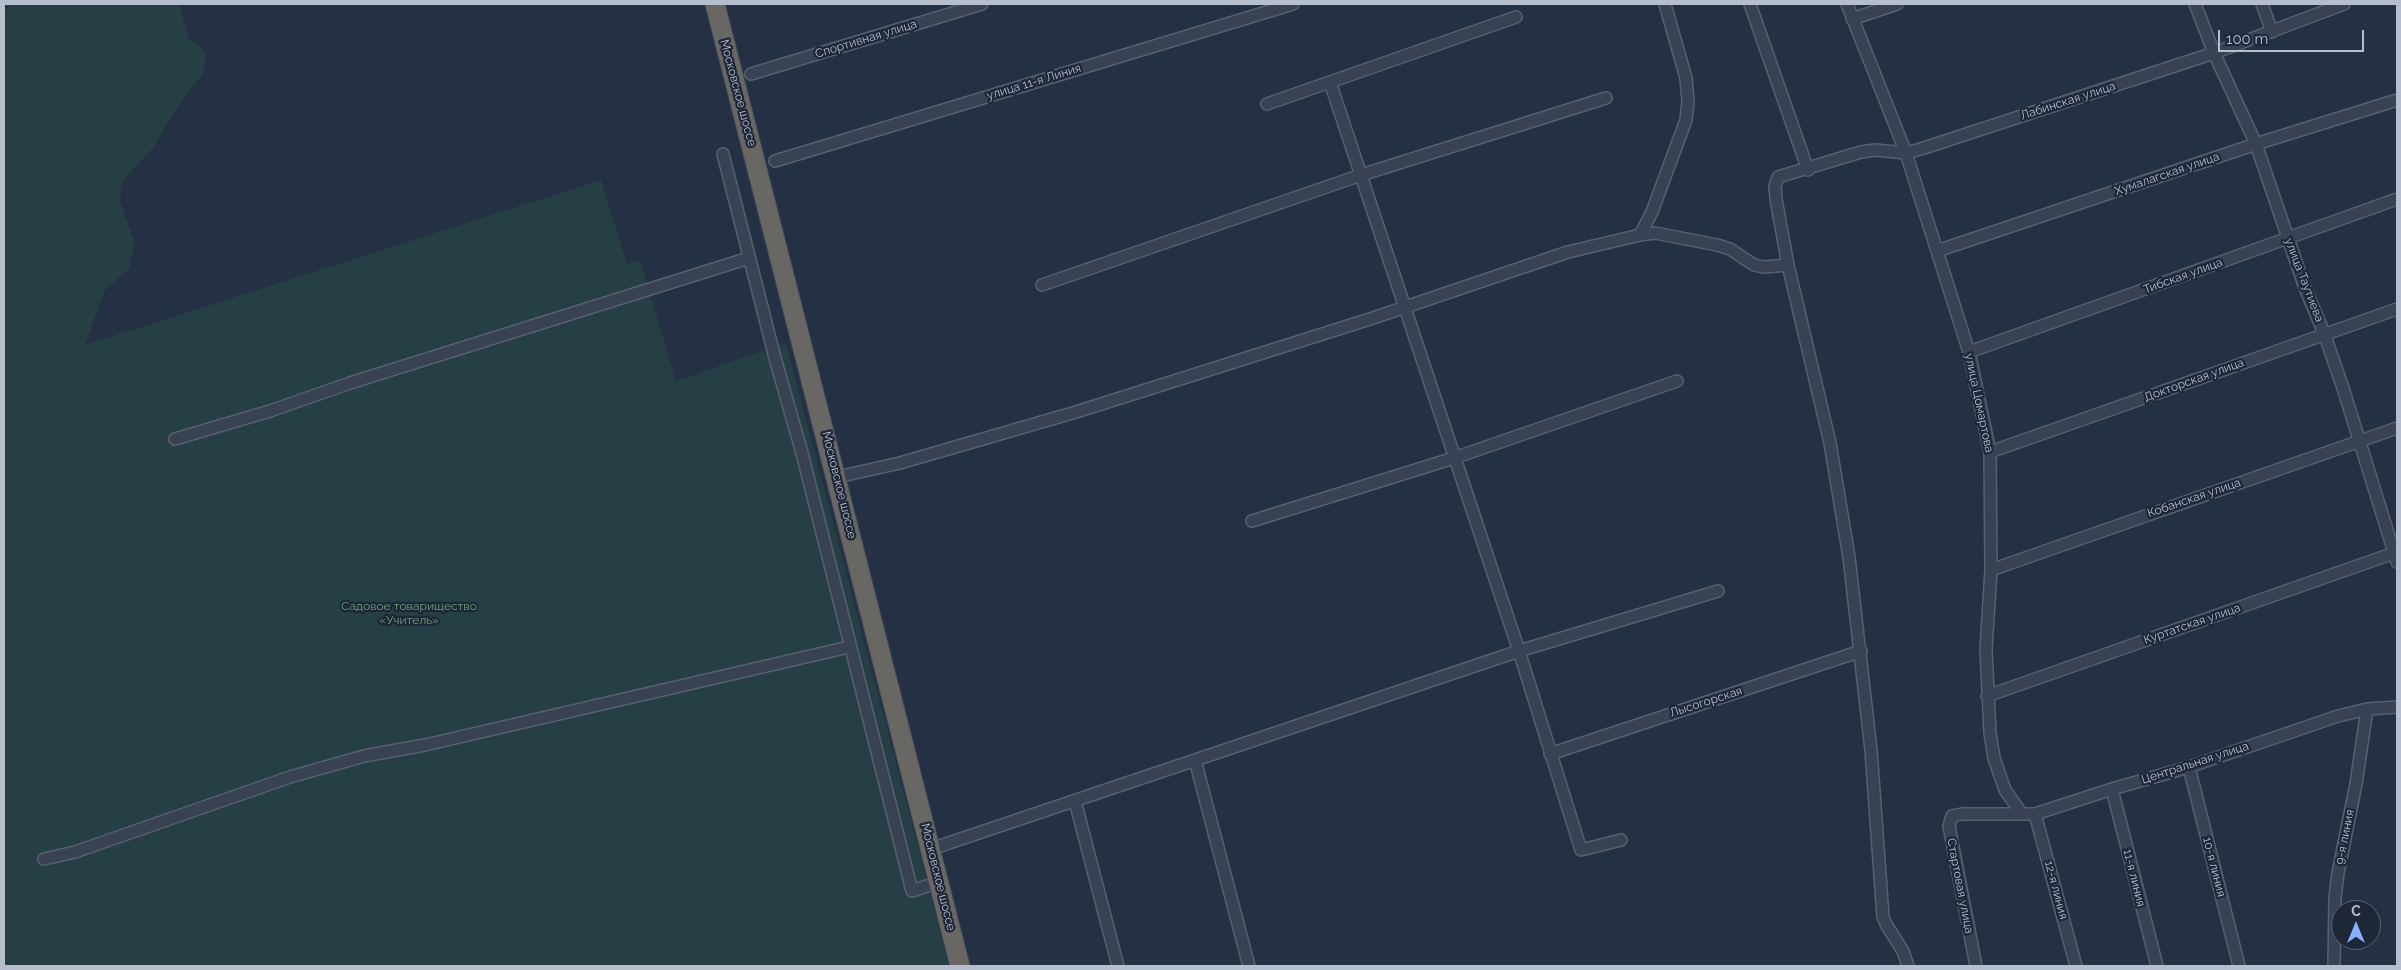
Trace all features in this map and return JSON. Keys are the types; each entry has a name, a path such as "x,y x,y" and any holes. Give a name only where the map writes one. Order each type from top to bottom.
{"highway":[{"name":"Московское шоссе","path":"715,4 960,966"}],"street":[{"name":"Спортивная улица","path":"751,74 982,4"},
{"name":"улица 11-я Линия","path":"774,161 1293,4"},
{"path":"1640,235 1652,212 1679,142 1687,110 1686,78 1665,4"},
{"path":"1750,4 1808,170"},
{"name":"улица Цомартова","path":"1847,4 1906,153 1969,352 1990,452 1991,570 1986,649 1990,733 1994,758 2005,790 2022,814"},
{"path":"1852,19 1897,4"},
{"name":"улица Таутиева","path":"2195,4 2214,53 2256,144 2288,238 2324,333 2396,556"},
{"path":"2262,4 2272,32"},
{"name":"Лабинская улица","path":"1788,265 1775,186 1778,177 1875,150 1906,153 2214,53 2344,4"},
{"path":"1267,104 1516,17"},
{"path":"1330,82 1403,307 1519,651 1581,850 1621,840"},
{"path":"1042,284 1361,175 1606,98"},
{"name":"Хумалагская улица","path":"1937,251 2256,144 2397,100"},
{"path":"723,154 804,462 849,647 912,890 939,882"},
{"name":"Тибская улица","path":"1969,352 2397,199"},
{"path":"837,477 900,463 1076,412 1370,319 1568,252 1640,235 1656,233 1718,245 1730,249 1754,264 1764,267 1788,265 1830,443 1849,556 1871,750 1883,916 1908,966"},
{"path":"174,439 270,411 350,383 749,258"},
{"name":"Докторская улица","path":"1990,452 2397,308"},
{"path":"1252,521 1454,458 1677,381"},
{"name":"Кобанская улица","path":"1991,570 2397,428"},
{"name":"Куртатская улица","path":"1987,696 2396,556"},
{"path":"931,849 1519,651 1718,591"},
{"path":"44,859 75,852 290,776 364,756 425,745 849,647"},
{"name":"Лысогорская","path":"1550,754 1861,651"},
{"name":"Центральная улица","path":"1962,814 2035,814 2112,789 2189,768 2328,719 2367,709 2397,707"},
{"name":"9-я линия","path":"2334,966 2335,898 2338,873 2356,784 2367,709"},
{"path":"1195,760 1249,966"},
{"name":"10-я линия","path":"2189,768 2239,966"},
{"name":"11-я линия","path":"2112,789 2157,966"},
{"path":"1075,801 1118,966"},
{"name":"Стартовая улица","path":"1962,814 1952,816 1949,826 1976,966"},
{"name":"12-я линия","path":"2035,814 2076,966"}],"green space":[{"name":"Садовое товарищество «Учитель»","path":"10,4 179,4 189,39 207,53 202,75 176,109 152,149 122,182 120,202 135,243 129,269 105,290 85,345 601,180 627,264 640,260 676,381 786,343 949,966 4,966 4,13"}]}
